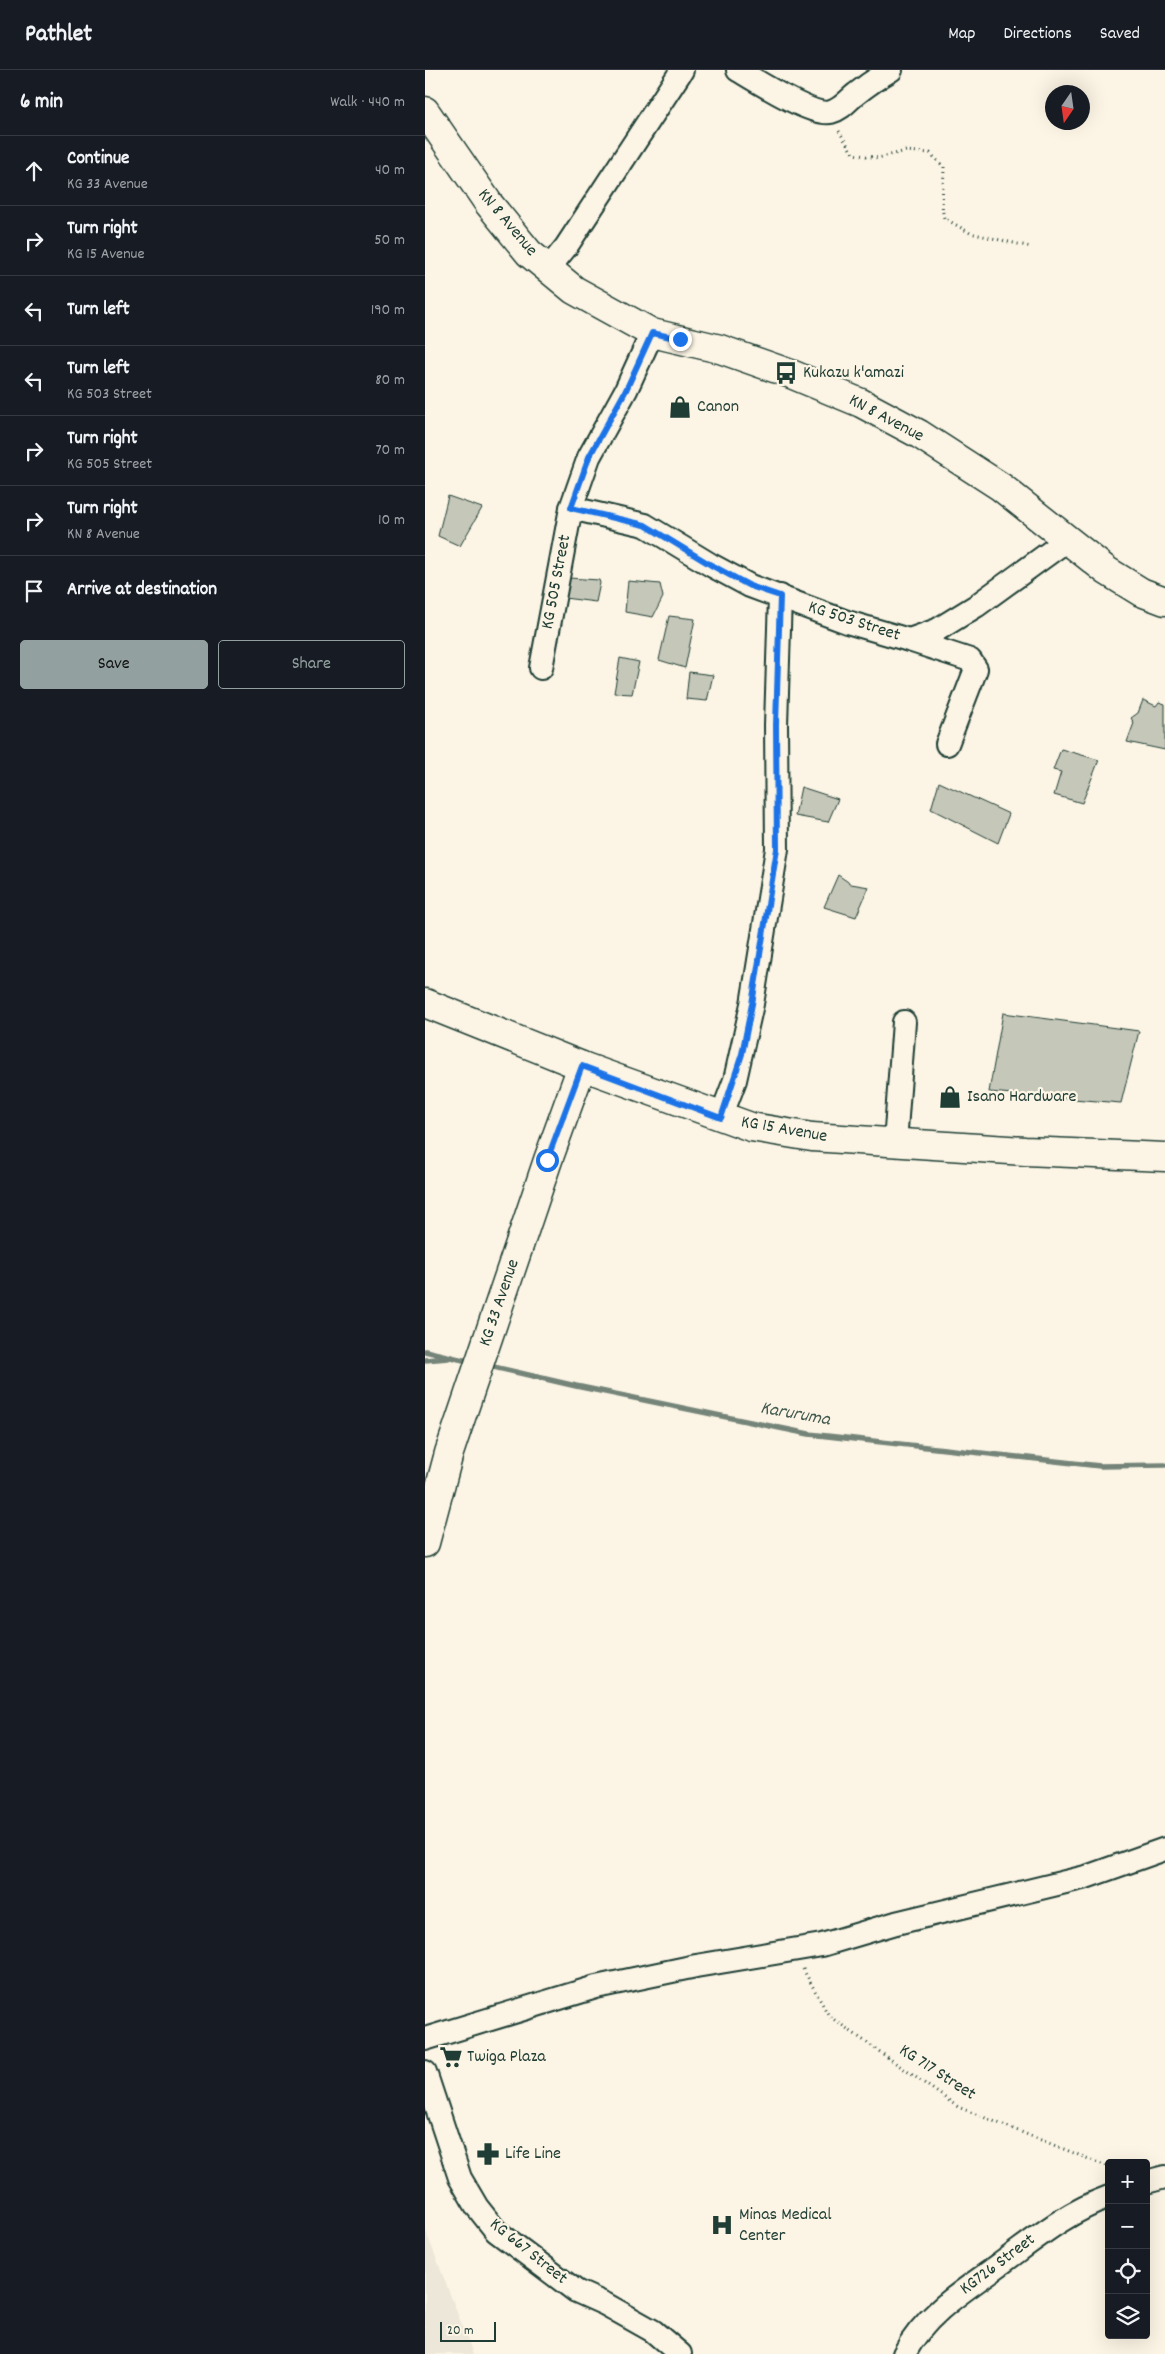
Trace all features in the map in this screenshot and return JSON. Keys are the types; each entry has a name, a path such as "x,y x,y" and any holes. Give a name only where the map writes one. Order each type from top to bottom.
{"main road":[{"name":"KN 8 Avenue","path":"425,111 489,204 529,253 574,290 652,333 720,348 791,374 861,403 919,434 1001,487 1107,571 1141,592 1165,601"},
{"name":"KG 15 Avenue","path":"425,1003 582,1066 751,1128 812,1137 895,1143 1165,1157"},
{"name":"KG 33 Avenue","path":"425,1543 449,1453 547,1160 582,1066"}],"street":[{"path":"548,269 566,247 682,70"},
{"path":"738,70 768,89 815,111 829,113 841,107 891,70"},
{"name":"KG 505 Street","path":"541,668 571,508 589,457 626,390 652,333"},
{"name":"KG 503 Street","path":"571,508 645,525 750,586 847,622 909,640 937,630 977,606 1067,540"},
{"path":"721,1118 737,1071 752,1004 777,849 776,725 780,596"},
{"path":"909,640 970,660 976,669 947,744"},
{"path":"895,1143 905,1022"},
{"path":"425,2039 596,1987 696,1966 822,1945 896,1923 1085,1877 1165,1850"},
{"name":"KG 667 Street","path":"425,2072 460,2178 477,2207 496,2231 576,2291 605,2304 653,2331 679,2354"},
{"path":"1150,2181 1165,2177"},
{"name":"KG726 Street","path":"904,2354 912,2338 959,2293 1043,2231 1083,2208 1105,2199"}],"path":[{"path":"829,113 853,154 878,158 906,151 930,153 944,167 945,190 941,206 944,218 970,233 1031,247"},
{"name":"KG 717 Street","path":"792,1950 829,2016 958,2107 1105,2165"}],"shaded area":[{"path":"425,2229 473,2354 425,2354"}],"building":[{"path":"448,496 482,508 460,546 438,536"},
{"path":"569,578 599,580 596,602 564,598"},
{"path":"628,581 660,584 663,597 653,617 625,612"},
{"path":"669,616 695,619 685,668 659,660"},
{"path":"620,658 639,662 632,694 614,693"},
{"path":"689,672 713,675 707,701 686,699"},
{"path":"1143,700 1156,706 1159,702 1165,704 1165,750 1127,742 1134,723 1131,718 1138,713"},
{"path":"1061,749 1099,760 1082,803 1054,795 1061,772 1053,770"},
{"path":"939,782 1009,814 998,843 931,809"},
{"path":"801,787 838,799 828,822 795,816"},
{"path":"838,875 851,884 869,887 856,917 824,907"},
{"path":"1003,1013 1139,1031 1121,1103 989,1092"}],"waterway":[{"name":"Karuruma","path":"425,1351 472,1362"},
{"path":"425,1360 448,1358"},
{"name":"Karuruma","path":"485,1365 576,1386 809,1434 1100,1466 1165,1465"}],"place":[{"name":"Kukazu k'amazi","path":"786,373"},
{"name":"Canon","path":"680,407"},
{"name":"Isano Hardware","path":"950,1097"},
{"name":"Twiga Plaza","path":"451,2057"},
{"name":"Life Line","path":"488,2154"},
{"name":"Minas Medical Center","path":"722,2225"}],"route":[{"path":"547,1160 582,1066 721,1118 742,1054 768,910 777,849 776,725 780,596 750,586 645,525 571,508 589,457 626,390 652,333 680,339"}]}
